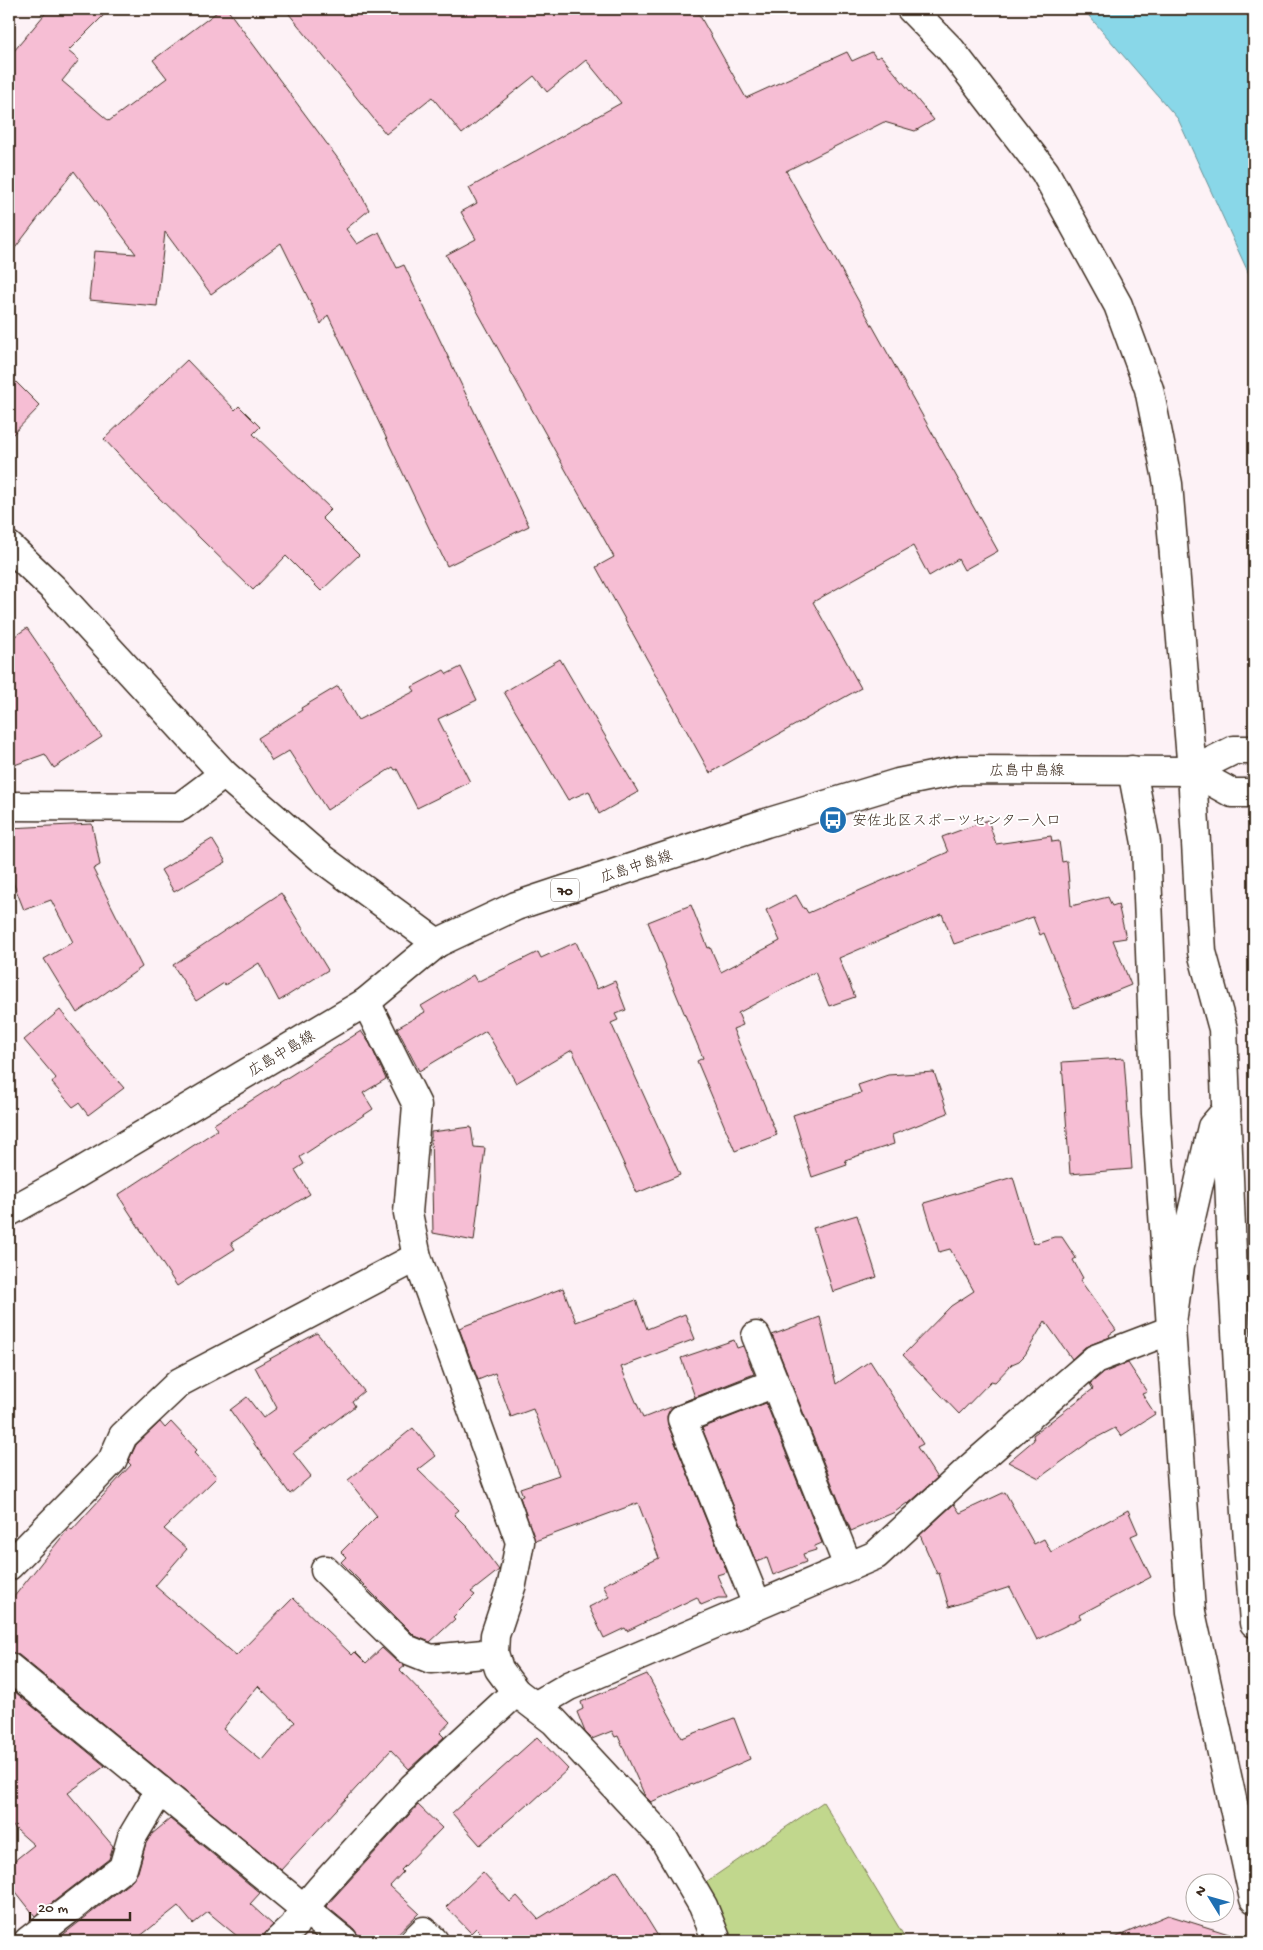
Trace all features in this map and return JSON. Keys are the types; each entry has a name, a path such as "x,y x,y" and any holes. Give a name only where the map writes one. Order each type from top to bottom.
{"street":[{"path":"911,9 951,50 1046,172 1118,305 1149,390 1168,484 1192,771 1202,952 1223,1029 1246,1513 1254,1623"},
{"path":"9,546 54,589 224,774 321,858 437,944"},
{"name":"広島中島線","path":"1192,771 1244,750"},
{"name":"広島中島線","path":"9,1212 366,1002 437,944 516,906 766,823 898,783 961,770 1192,771 1243,793"},
{"path":"1132,770 1146,843 1156,1114 1191,1612 1254,1899"},
{"path":"9,806 180,807 224,774"},
{"path":"366,1002 417,1105 408,1213 417,1257 520,1542 512,1584 495,1635 494,1653 499,1669 526,1699 554,1721 664,1838 703,1906 717,1941"},
{"path":"1170,1330 1180,1265 1212,1127 1226,1111"},
{"path":"9,1566 112,1461 122,1436 180,1382 417,1257"},
{"path":"278,1941 294,1926 304,1908 413,1787 526,1699 569,1686 876,1554 969,1469 1095,1359 1170,1330"},
{"path":"756,1336 848,1566"},
{"path":"757,1605 682,1420 775,1383"},
{"path":"325,1570 406,1649 431,1659 494,1653"},
{"path":"9,1667 344,1941"},
{"path":"28,1941 123,1868 132,1837 160,1790"},
{"path":"414,1941 424,1932 434,1941"}],"green space":[{"path":"823,1802 904,1936 894,1941 731,1941 706,1882"}],"water":[{"path":"1083,9 1254,9 1254,285 1178,119"}],"building":[{"path":"49,9 110,9 68,51 79,60 62,81 109,121 167,78 153,60 221,9 227,9 353,179 369,210 346,229 357,244 379,232 397,268 404,265 529,526 447,566 328,315 321,324 281,243 211,294 165,232 157,306 89,300 94,251 136,254 74,171 9,256 9,57"},
{"path":"285,9 696,9 746,98 847,52 852,61 872,52 876,58 881,56 934,120 915,131 884,122 786,171 998,551 964,570 958,559 929,576 913,546 813,602 861,688 710,773 596,567 614,557 446,255 476,239 461,212 477,203 469,188 621,103 586,60 547,92 534,76 462,134 432,97 386,134"},
{"path":"187,360 235,410 239,406 260,427 253,434 331,509 322,518 359,555 321,591 286,556 253,590 153,492 104,439"},
{"path":"9,375 40,406 9,438"},
{"path":"27,628 102,737 54,768 45,754 9,767 9,640"},
{"path":"560,659 638,792 599,814 589,791 568,800 504,692"},
{"path":"461,667 477,700 438,719 470,782 417,808 397,769 395,770 393,767 327,810 289,751 272,761 258,738 302,710 301,708 338,686 358,720 415,691 412,687 444,670 447,674"},
{"path":"988,820 996,844 1051,836 1052,842 1059,841 1062,862 1067,861 1071,906 1108,897 1112,906 1118,904 1126,938 1113,940 1131,985 1074,1008 1044,933 1040,935 1033,917 954,944 942,914 839,958 855,997 829,1006 815,972 738,1013 743,1025 733,1029 777,1135 735,1151 697,1061 703,1058 648,922 691,905 708,948 710,947 721,972 780,941 766,910 796,895 808,913 948,852 942,837"},
{"path":"92,824 100,865 93,869 142,967 77,1013 44,959 73,942 51,900 24,910 9,872 9,828"},
{"path":"212,839 226,862 174,892 161,870"},
{"path":"281,893 328,970 279,1001 259,963 196,1001 173,965"},
{"path":"576,942 597,989 615,981 626,1010 615,1014 618,1020 611,1023 680,1175 637,1193 572,1050 516,1083 486,1031 419,1071 397,1028 425,1012 421,1006 473,975 477,982 538,952 541,958"},
{"path":"60,1010 84,1042 124,1088 88,1115 79,1103 73,1107 52,1083 56,1078 24,1040"},
{"path":"361,1031 370,1044 386,1079 363,1093 373,1109 300,1157 304,1164 295,1170 310,1194 231,1243 235,1249 177,1286 118,1195 217,1130 214,1124"},
{"path":"1124,1058 1132,1169 1070,1174 1062,1062"},
{"path":"934,1072 948,1113 892,1135 894,1144 845,1160 847,1165 812,1177 793,1115 861,1093 858,1085 888,1075"},
{"path":"471,1127 474,1147 485,1148 474,1241 433,1233 431,1132"},
{"path":"1013,1177 1033,1244 1054,1237 1062,1237 1076,1258 1073,1260 1083,1278 1080,1280 1116,1330 1109,1335 1110,1337 1085,1347 1072,1359 1045,1321 1025,1355 1019,1361 1012,1364 995,1382 991,1381 959,1414 903,1355 951,1306 974,1291 950,1249 939,1252 924,1203"},
{"path":"857,1215 877,1277 833,1292 813,1228"},
{"path":"563,1288 576,1322 636,1300 647,1329 685,1314 695,1339 621,1367 643,1418 676,1405 667,1416 668,1425 727,1572 717,1575 727,1598 718,1598 701,1605 697,1597 627,1631 625,1628 604,1638 589,1607 609,1597 603,1585 659,1558 638,1503 535,1541 520,1497 523,1496 520,1488 559,1475 533,1409 511,1417 495,1373 478,1380 459,1328"},
{"path":"820,1317 836,1384 870,1361 923,1444 917,1447 937,1478 908,1504 895,1512 851,1531 772,1335"},
{"path":"317,1333 364,1391 352,1401 355,1406 293,1453 311,1476 290,1494 230,1410 247,1397 263,1418 277,1408 255,1367"},
{"path":"734,1340 737,1348 743,1346 754,1374 683,1402 695,1397 681,1358"},
{"path":"1128,1363 1147,1392 1142,1394 1155,1414 1121,1436 1115,1428 1092,1440 1039,1478 1008,1462 1034,1440 1033,1435 1093,1389 1090,1384 1103,1373"},
{"path":"766,1403 822,1543 815,1546 816,1550 803,1554 806,1562 773,1575 767,1558 756,1562 702,1428"},
{"path":"160,1422 165,1428 171,1422 197,1450 194,1453 217,1477 164,1529 187,1549 155,1586 236,1656 293,1598 352,1655 355,1652 366,1663 382,1648 405,1666 400,1670 450,1722 440,1733 444,1737 409,1769 391,1750 281,1870 19,1655 9,1652 9,1603 69,1528 72,1530 131,1465 128,1462 136,1445","holes":["258,1686 295,1722 262,1761 223,1729"]},
{"path":"413,1428 436,1456 418,1470 459,1510 454,1514 467,1527 499,1570 471,1592 475,1595 453,1617 455,1619 430,1642 415,1636 341,1562 346,1557 341,1552 377,1516 348,1480"},
{"path":"1005,1492 1034,1544 1044,1539 1051,1552 1128,1510 1138,1533 1131,1536 1151,1577 1079,1615 1081,1618 1037,1640 1010,1587 949,1607 939,1573 937,1574 920,1535 954,1504 960,1513"},
{"path":"647,1674 682,1738 734,1718 750,1759 651,1802 645,1796 618,1736 615,1737 612,1731 592,1739 585,1732 577,1712 583,1709 581,1702"},
{"path":"9,1687 105,1766 68,1793 113,1846 109,1859 35,1916 9,1883 9,1865 34,1845 9,1823"},
{"path":"537,1737 568,1769 530,1804 528,1803 480,1845 452,1813"},
{"path":"418,1805 442,1828 401,1870 403,1872 390,1886 419,1913 390,1941 359,1941 354,1929 326,1906"},
{"path":"170,1819 260,1893 250,1904 273,1925 263,1936 263,1941 243,1941 208,1912 193,1924 178,1906 134,1941 55,1941 133,1880 138,1872 146,1843 152,1834"},
{"path":"617,1870 661,1941 489,1941 476,1928 471,1933 446,1907 483,1872 510,1902 517,1896 538,1919"},
{"path":"1168,1915 1232,1935 1231,1941 1107,1941"}],"place":[{"name":"安佐北区スポーツセンター入口","path":"833,820"}]}
